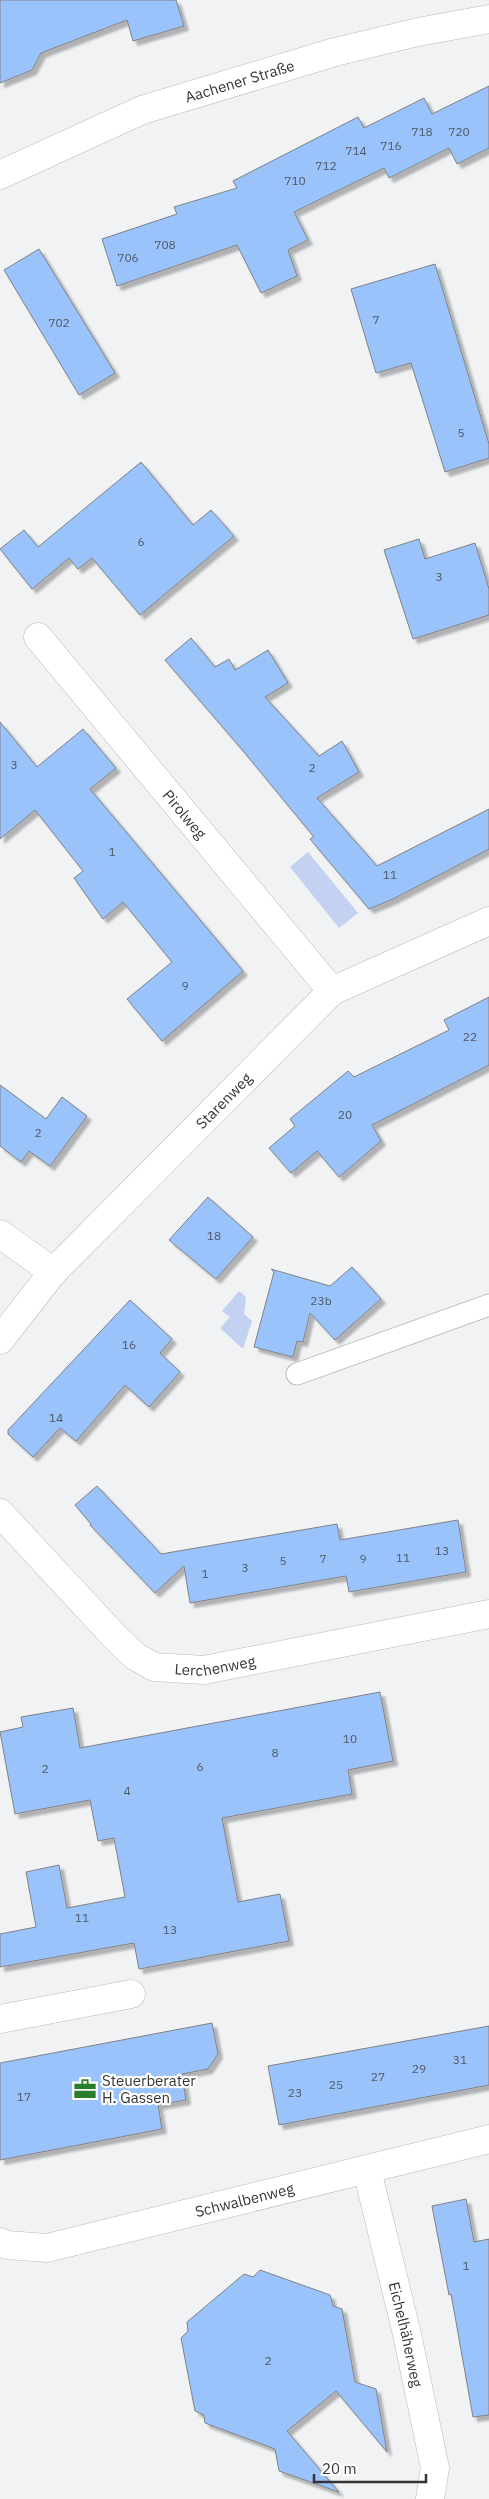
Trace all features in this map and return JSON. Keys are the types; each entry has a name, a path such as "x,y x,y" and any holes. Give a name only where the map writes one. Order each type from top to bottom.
{"street":[{"name":"Aachener Straße","path":"0,175 142,110 335,52 418,32 489,19"},
{"name":"Pirolweg","path":"38,637 332,991"},
{"name":"Starenweg","path":"0,1340 52,1272 332,991 489,922"},
{"path":"0,1234 52,1272"},
{"name":"Lerchenweg","path":"0,1513 116,1638 135,1656 154,1666 204,1670 489,1614"},
{"path":"0,2019 131,1994"},
{"name":"Schwalbenweg","path":"0,2242 7,2245 47,2248 489,2139"},
{"name":"Eichelhäherweg","path":"368,2170 407,2334 435,2468 430,2499"}],"lane":[{"path":"297,1374 489,1305"}],"water":[{"path":"308,852 358,913 339,928 290,867"},
{"path":"239,1291 246,1297 244,1314 252,1321 243,1349 220,1328 230,1317 222,1311"}],"building":[{"path":"0,0 176,0 184,26 133,41 127,20 41,53 32,70 0,83"},
{"path":"489,86 489,148 457,164 449,148 389,178 384,168 294,212 308,240 288,250 297,276 261,293 237,245 117,286 102,239 177,214 174,207 237,188 233,181 358,117 364,128 424,98 432,114"},
{"path":"39,249 115,373 79,395 4,270"},
{"path":"435,264 489,444 489,458 445,472 411,363 376,373 351,289"},
{"path":"141,462 193,525 211,510 234,536 140,615 92,558 78,569 69,558 32,589 0,549 24,530 38,547"},
{"path":"419,539 425,559 475,543 489,589 489,615 413,639 384,550"},
{"path":"191,638 215,667 229,659 235,670 268,650 288,683 265,697 319,756 342,741 359,772 317,798 377,866 489,809 489,849 393,899 369,909 310,839 314,837 165,660"},
{"path":"0,722 37,767 83,729 116,768 90,789 243,971 162,1041 127,999 172,962 123,902 103,919 74,878 83,871 35,810 0,839"},
{"path":"489,997 489,1065 372,1125 381,1141 339,1177 317,1151 291,1173 269,1148 295,1126 290,1119 348,1071 354,1077 449,1030 444,1020"},
{"path":"0,1085 46,1119 62,1097 87,1116 50,1166 29,1151 21,1162 0,1146"},
{"path":"208,1197 253,1237 216,1279 169,1240"},
{"path":"352,1267 381,1299 335,1340 310,1313 303,1342 297,1341 293,1357 254,1347 274,1272 271,1269 330,1286"},
{"path":"130,1300 172,1339 160,1353 180,1372 149,1407 125,1385 76,1441 60,1428 33,1457 8,1434 8,1430"},
{"path":"97,1486 161,1554 337,1524 340,1540 458,1520 466,1572 349,1592 346,1576 190,1603 184,1566 155,1593 90,1525 75,1505"},
{"path":"380,1692 393,1761 348,1770 352,1794 222,1818 238,1902 280,1894 289,1941 139,1969 134,1943 0,1967 0,1934 36,1927 26,1872 59,1865 67,1908 125,1897 114,1838 98,1841 90,1800 15,1814 0,1732 23,1727 21,1717 73,1708 80,1748"},
{"path":"212,2023 218,2054 208,2069 182,2074 186,2100 158,2105 162,2129 0,2160 0,2063"},
{"path":"489,2026 489,2085 279,2125 268,2066"},
{"path":"466,2199 474,2242 489,2239 489,2415 473,2417 451,2294 449,2295 432,2206"},
{"path":"260,2270 330,2295 333,2306 342,2309 355,2382 376,2389 387,2452 336,2391 287,2431 339,2492 279,2471 275,2449 205,2423 204,2415 195,2411 181,2338 188,2331 187,2322 244,2274 253,2277"}],"place":[{"name":"Steuerberater H. Gassen","path":"85,2089"}]}
